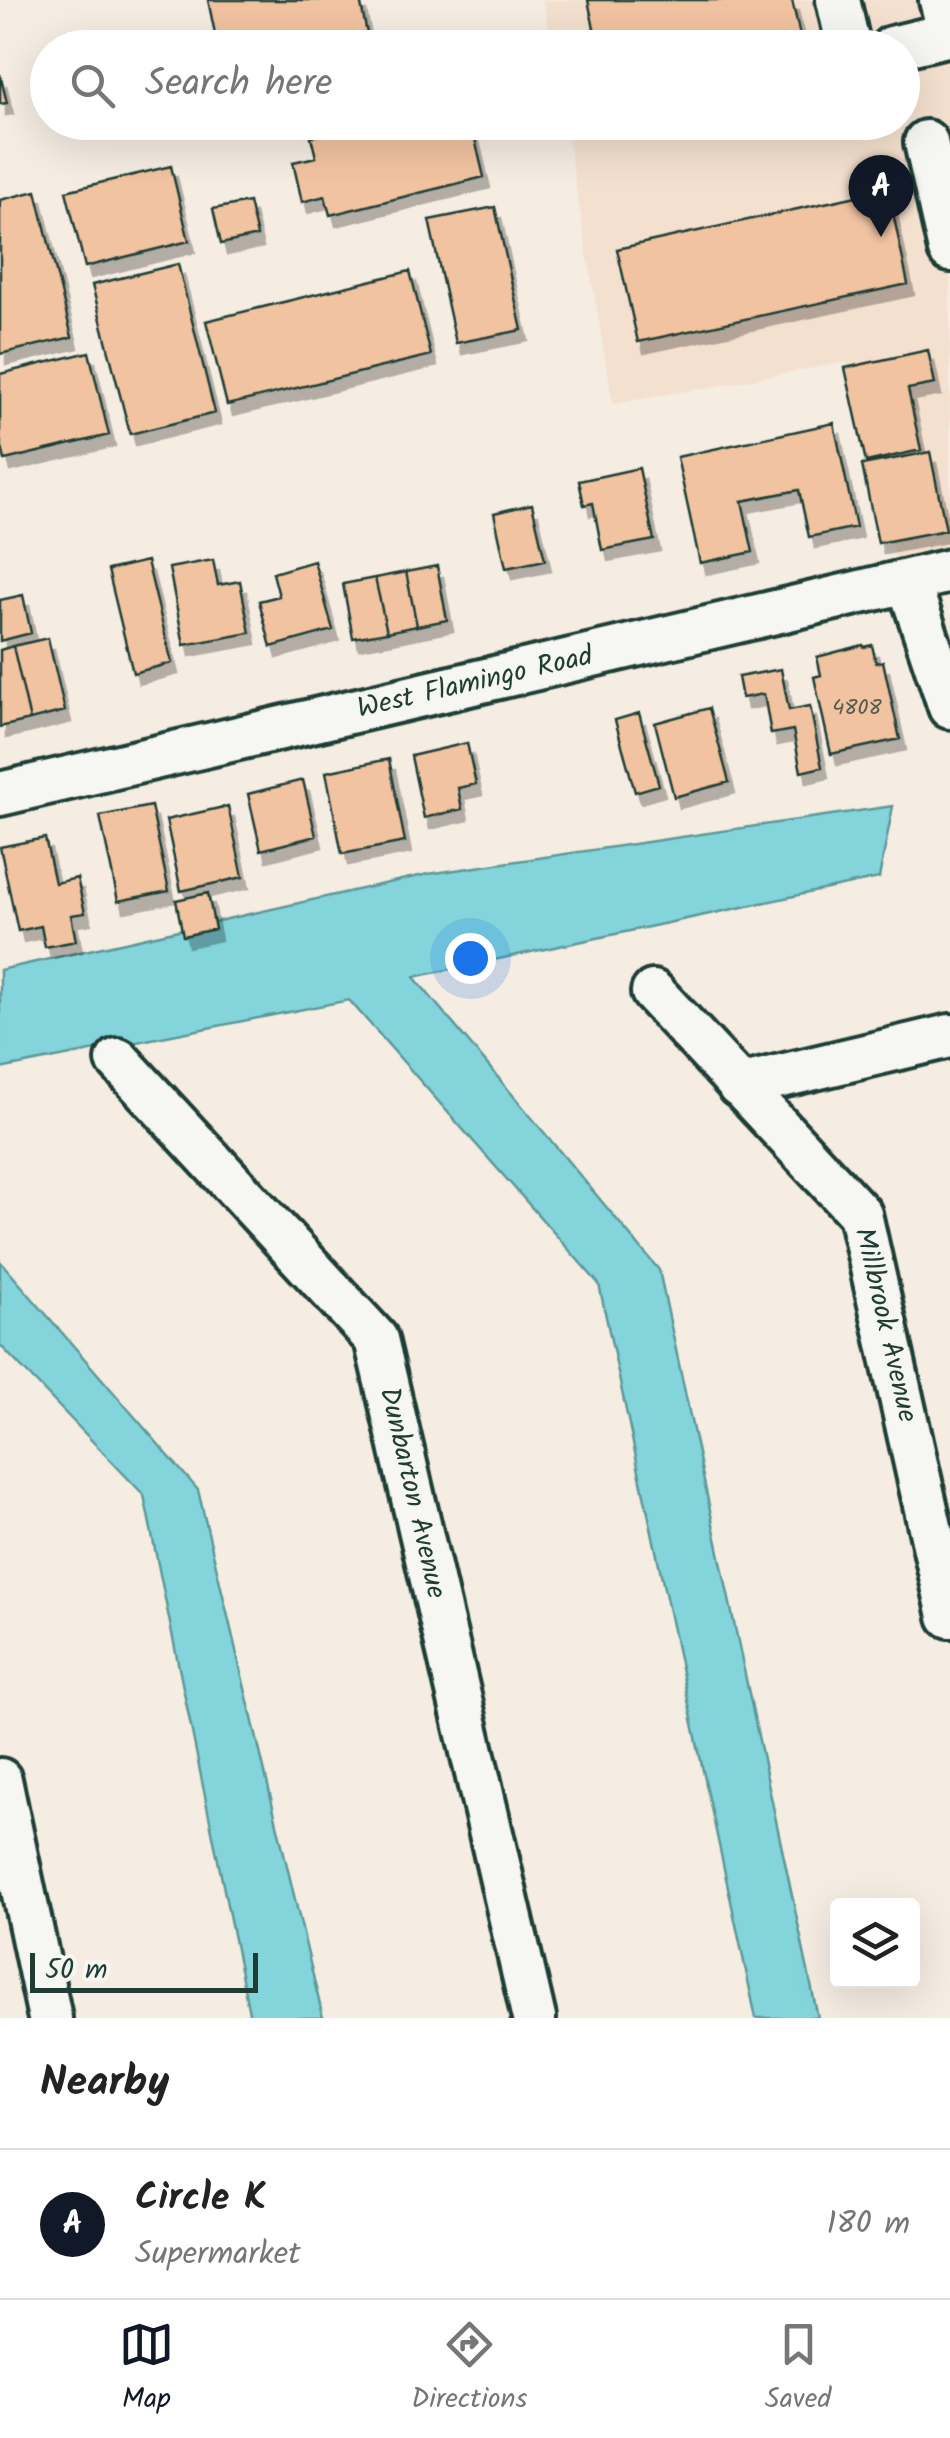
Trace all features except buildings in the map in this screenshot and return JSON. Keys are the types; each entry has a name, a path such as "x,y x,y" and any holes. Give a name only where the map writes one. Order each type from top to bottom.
{"street":[{"path":"838,0 845,30"},
{"path":"920,41 950,34 941,0"},
{"path":"926,142 949,240"},
{"name":"West Flamingo Road","path":"0,794 950,572"},
{"path":"908,581 950,707"},
{"name":"Millbrook Avenue","path":"653,992 860,1214 950,1616"},
{"path":"739,1086 950,1036"},
{"name":"Dunbarton Avenue","path":"118,1060 376,1339 534,2018"},
{"path":"0,1780 50,2018"}],"shaded area":[{"path":"543,0 950,0 950,553 897,566 847,362 613,404 568,140 920,140 920,30 549,30"}],"water":[{"path":"893,806 879,878 414,977 659,1270 818,2018 756,2018 599,1284 349,1000 0,1069 0,970 428,874"},
{"path":"0,1261 198,1490 323,2018 250,2018 144,1495 0,1345"}],"place":[{"name":"Circle K","path":"881,237"}]}
